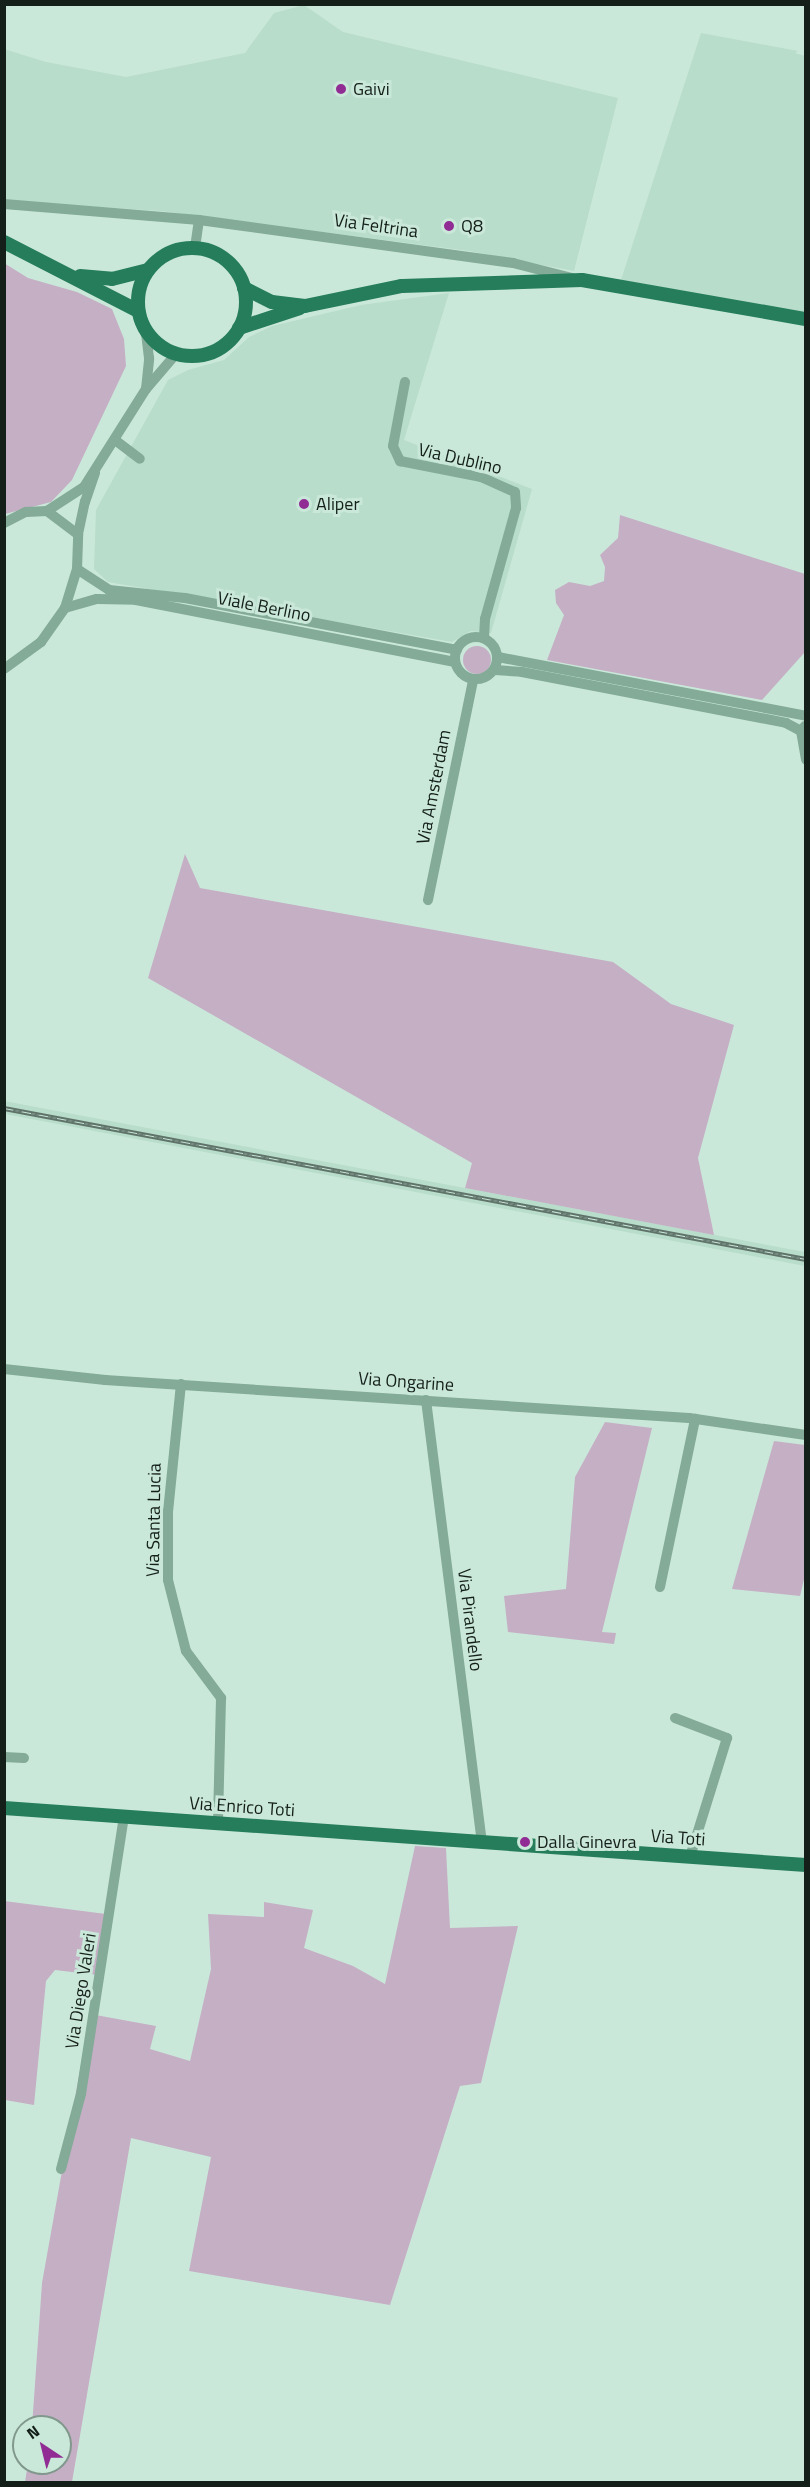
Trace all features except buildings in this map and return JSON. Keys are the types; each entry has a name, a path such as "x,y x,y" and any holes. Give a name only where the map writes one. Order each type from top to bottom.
{"main road":[{"path":"4,242 72,274 138,311"},
{"path":"72,274 112,279 148,270 169,253 195,248 226,260 244,288 245,308 239,328"},
{"path":"148,270 139,290 138,311 146,332 159,346 176,354"},
{"name":"Via Feltrina","path":"176,354 195,356 212,352 228,342 239,328 305,306 402,286 582,280 806,319"},
{"name":"Via Feltrina","path":"244,288 273,302 305,306"},
{"name":"Via Enrico Toti","path":"4,1809 479,1843"},
{"name":"Via Toti","path":"479,1843 806,1865"}],"street":[{"name":"Via Feltrina","path":"4,204 199,220 503,261 582,280"},
{"path":"195,248 199,220"},
{"path":"146,332 149,358 146,389"},
{"path":"4,523 26,512 47,511 75,496 95,473 146,389 176,354"},
{"name":"Via Dublino","path":"405,382 393,446 400,460 481,477 515,492 516,508 485,619 483,638"},
{"path":"115,440 140,459"},
{"path":"4,669 41,642 65,608 77,569 78,534 95,473"},
{"path":"47,511 78,534"},
{"name":"Viale Berlino","path":"77,569 109,590 185,598 457,650"},
{"name":"Viale Berlino","path":"65,608 97,599 136,600 455,662"},
{"path":"470,638 483,638 494,645 498,657 495,670 485,678 473,680 461,674 455,662 457,650 470,638"},
{"path":"498,657 806,716"},
{"path":"495,670 522,672 786,723 803,728 806,760"},
{"name":"Via Amsterdam","path":"428,900 473,680"},
{"name":"Via Ongarine","path":"4,1369 181,1384 695,1419 806,1435"},
{"name":"Via Santa Lucia","path":"181,1384 168,1511 168,1580 186,1651 221,1698 218,1824"},
{"name":"Via Pirandello","path":"426,1400 479,1843"},
{"path":"660,1587 695,1419"},
{"path":"675,1718 727,1738 690,1857"},
{"path":"4,1757 24,1758"},
{"name":"Via Diego Valeri","path":"61,2169 81,2094 123,1817"}],"shaded area":[{"path":"304,5 343,32 618,98 574,271 469,251 161,211 5,201 4,49 46,62 126,77 245,53 274,13"},
{"path":"701,33 798,51 795,53 805,56 805,314 621,280"},
{"path":"4,263 28,278 77,292 112,309 124,339 126,366 72,480 51,502 5,514"},
{"path":"449,293 404,440 532,489 491,633 471,631 452,642 108,582 94,569 96,510 168,380 188,370 224,360 249,337 272,326 361,305"},
{"path":"620,515 805,574 805,652 762,700 547,660 564,615 556,603 555,590 569,582 590,586 604,581 605,567 600,555 618,538"},
{"path":"477,646 487,650 491,660 487,670 477,674 467,670 463,660 467,650"},
{"path":"185,854 200,888 613,962 671,1004 734,1025 698,1158 714,1235 465,1188 472,1163 148,978"},
{"path":"4,1101 805,1252 805,1266 5,1114"},
{"path":"605,1422 652,1428 602,1632 616,1633 614,1644 508,1632 504,1596 566,1589 575,1477"},
{"path":"774,1441 805,1445 806,1571 800,1596 732,1589"},
{"path":"415,1846 446,1848 450,1928 518,1926 481,2083 460,2086 390,2305 189,2271 211,2157 131,2138 72,2482 25,2482 26,2475 72,2475 72,2415 33,2415 42,2283 90,2014 156,2026 150,2049 190,2061 211,1969 208,1914 264,1917 264,1902 313,1910 304,1948 353,1966 385,1984"},
{"path":"4,1901 106,1914 97,1975 55,1970 46,1981 34,2105 5,2100"}],"railway":[{"path":"4,1108 806,1259"}],"place":[{"name":"Gaivi","path":"341,89"},
{"name":"Q8","path":"449,226"},
{"name":"Aliper","path":"304,504"},
{"name":"Dalla Ginevra","path":"525,1842"}]}
